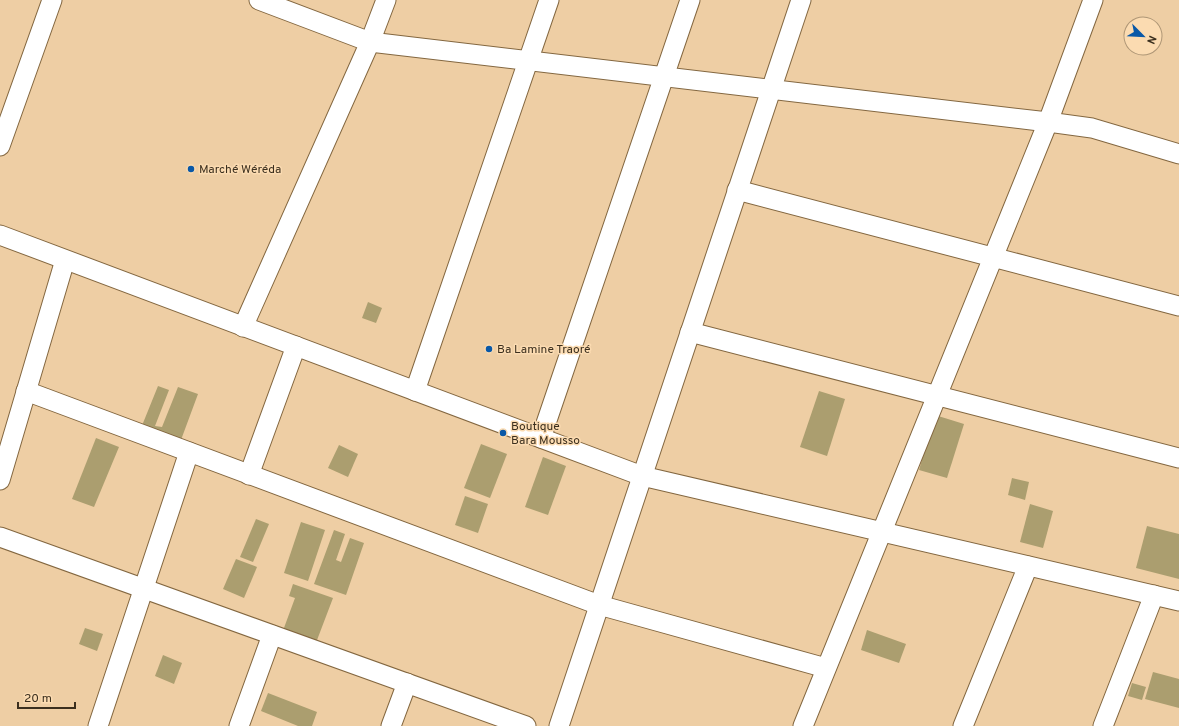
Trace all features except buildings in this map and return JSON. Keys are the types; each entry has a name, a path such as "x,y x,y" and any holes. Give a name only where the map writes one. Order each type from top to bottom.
{"street":[{"path":"0,146 52,0"},
{"path":"260,0 370,42 1092,128 1179,154"},
{"path":"243,326 370,42 386,0"},
{"path":"416,391 549,0"},
{"path":"541,438 690,0"},
{"path":"559,726 801,0"},
{"path":"803,726 994,258 1048,122 1093,0"},
{"path":"737,190 1179,306"},
{"path":"0,235 642,476 1179,601"},
{"path":"1,474 65,260"},
{"path":"690,332 1179,458"},
{"path":"249,475 296,346"},
{"path":"26,391 600,605 826,668"},
{"path":"98,726 189,452"},
{"path":"0,537 526,726"},
{"path":"963,726 1028,566"},
{"path":"1103,726 1154,595"},
{"path":"239,726 272,635"},
{"path":"391,726 408,683"}],"place":[{"name":"Marché Wéréda","path":"191,169"},
{"name":"Ba Lamine Traoré","path":"489,349"},
{"name":"Boutique Bara Mousso","path":"503,433"}]}
